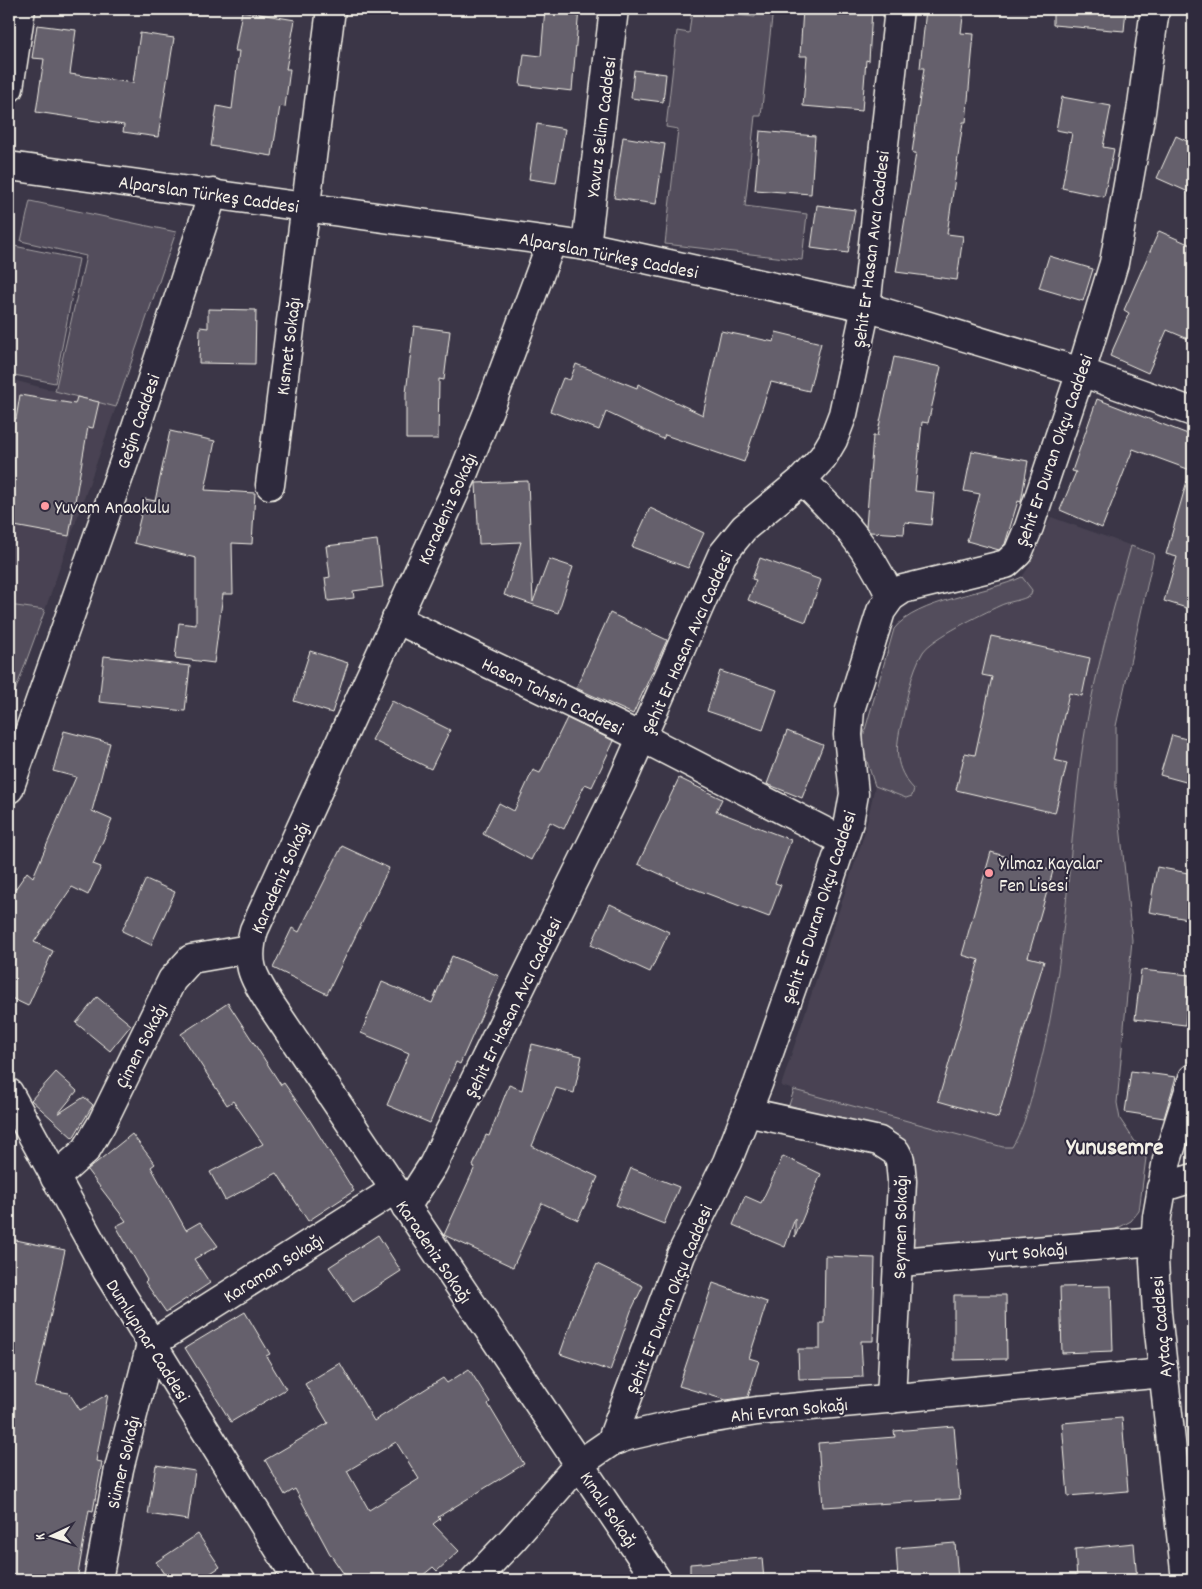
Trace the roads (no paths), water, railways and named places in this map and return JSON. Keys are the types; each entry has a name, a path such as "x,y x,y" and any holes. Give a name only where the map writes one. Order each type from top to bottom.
{"street":[{"path":"9,88 21,9"},
{"path":"304,206 331,9"},
{"name":"Yavuz Selim Caddesi","path":"586,246 614,9"},
{"name":"Şehit Er Hasan Avcı Caddesi","path":"400,1198 433,1165 643,738 722,555 744,528 802,480 823,458 834,440 843,414 866,307 899,9"},
{"name":"Şehit Er Duran Okçu Caddesi","path":"611,1442 681,1255 727,1162 747,1112 787,1005 843,841 854,794 848,736 850,710 881,611 890,597 903,589 1006,564 1018,553 1081,372 1114,263 1125,213 1155,9"},
{"name":"Alparslan Türkeş Caddesi","path":"9,166 586,246 866,307 1081,372 1193,412"},
{"name":"Geğin Caddesi","path":"9,788 132,437 213,193"},
{"name":"Kısmet Sokağı","path":"270,485 304,206"},
{"name":"Karadeniz Sokağı","path":"552,241 464,472 263,909 249,949 250,966 269,1002 579,1464"},
{"path":"802,480 844,522 864,547 890,597"},
{"name":"Hasan Tahsin Caddesi","path":"396,619 643,738 843,841"},
{"name":"Çimen Sokağı","path":"55,1178 86,1150 101,1125 168,989 184,966 191,959 249,949"},
{"name":"Aytaç Caddesi","path":"1186,1580 1155,1285 1155,1241 1162,1188 1185,1130 1193,1078"},
{"name":"Dumlupınar Caddesi","path":"9,1095 107,1271 298,1580"},
{"name":"Seymen Sokağı","path":"747,1112 879,1141 896,1152 900,1160 902,1181 900,1262 891,1399"},
{"path":"1162,1188 1193,1178"},
{"name":"Karaman Sokağı","path":"151,1344 400,1198"},
{"name":"Yurt Sokağı","path":"900,1262 1155,1241"},
{"name":"Sümer Sokağı","path":"98,1580 119,1469 151,1344"},
{"name":"Ahi Evran Sokağı","path":"474,1580 579,1464 611,1442 628,1436 720,1416 1164,1373"},
{"name":"Kınalı Sokağı","path":"579,1464 657,1580"}],"place":[{"name":"Yuvam Anaokulu","path":"45,506"},
{"name":"Yılmaz Kayalar Fen Lisesi","path":"989,873"}],"district":[{"name":"Yunusemre","path":"1115,1146"}]}
